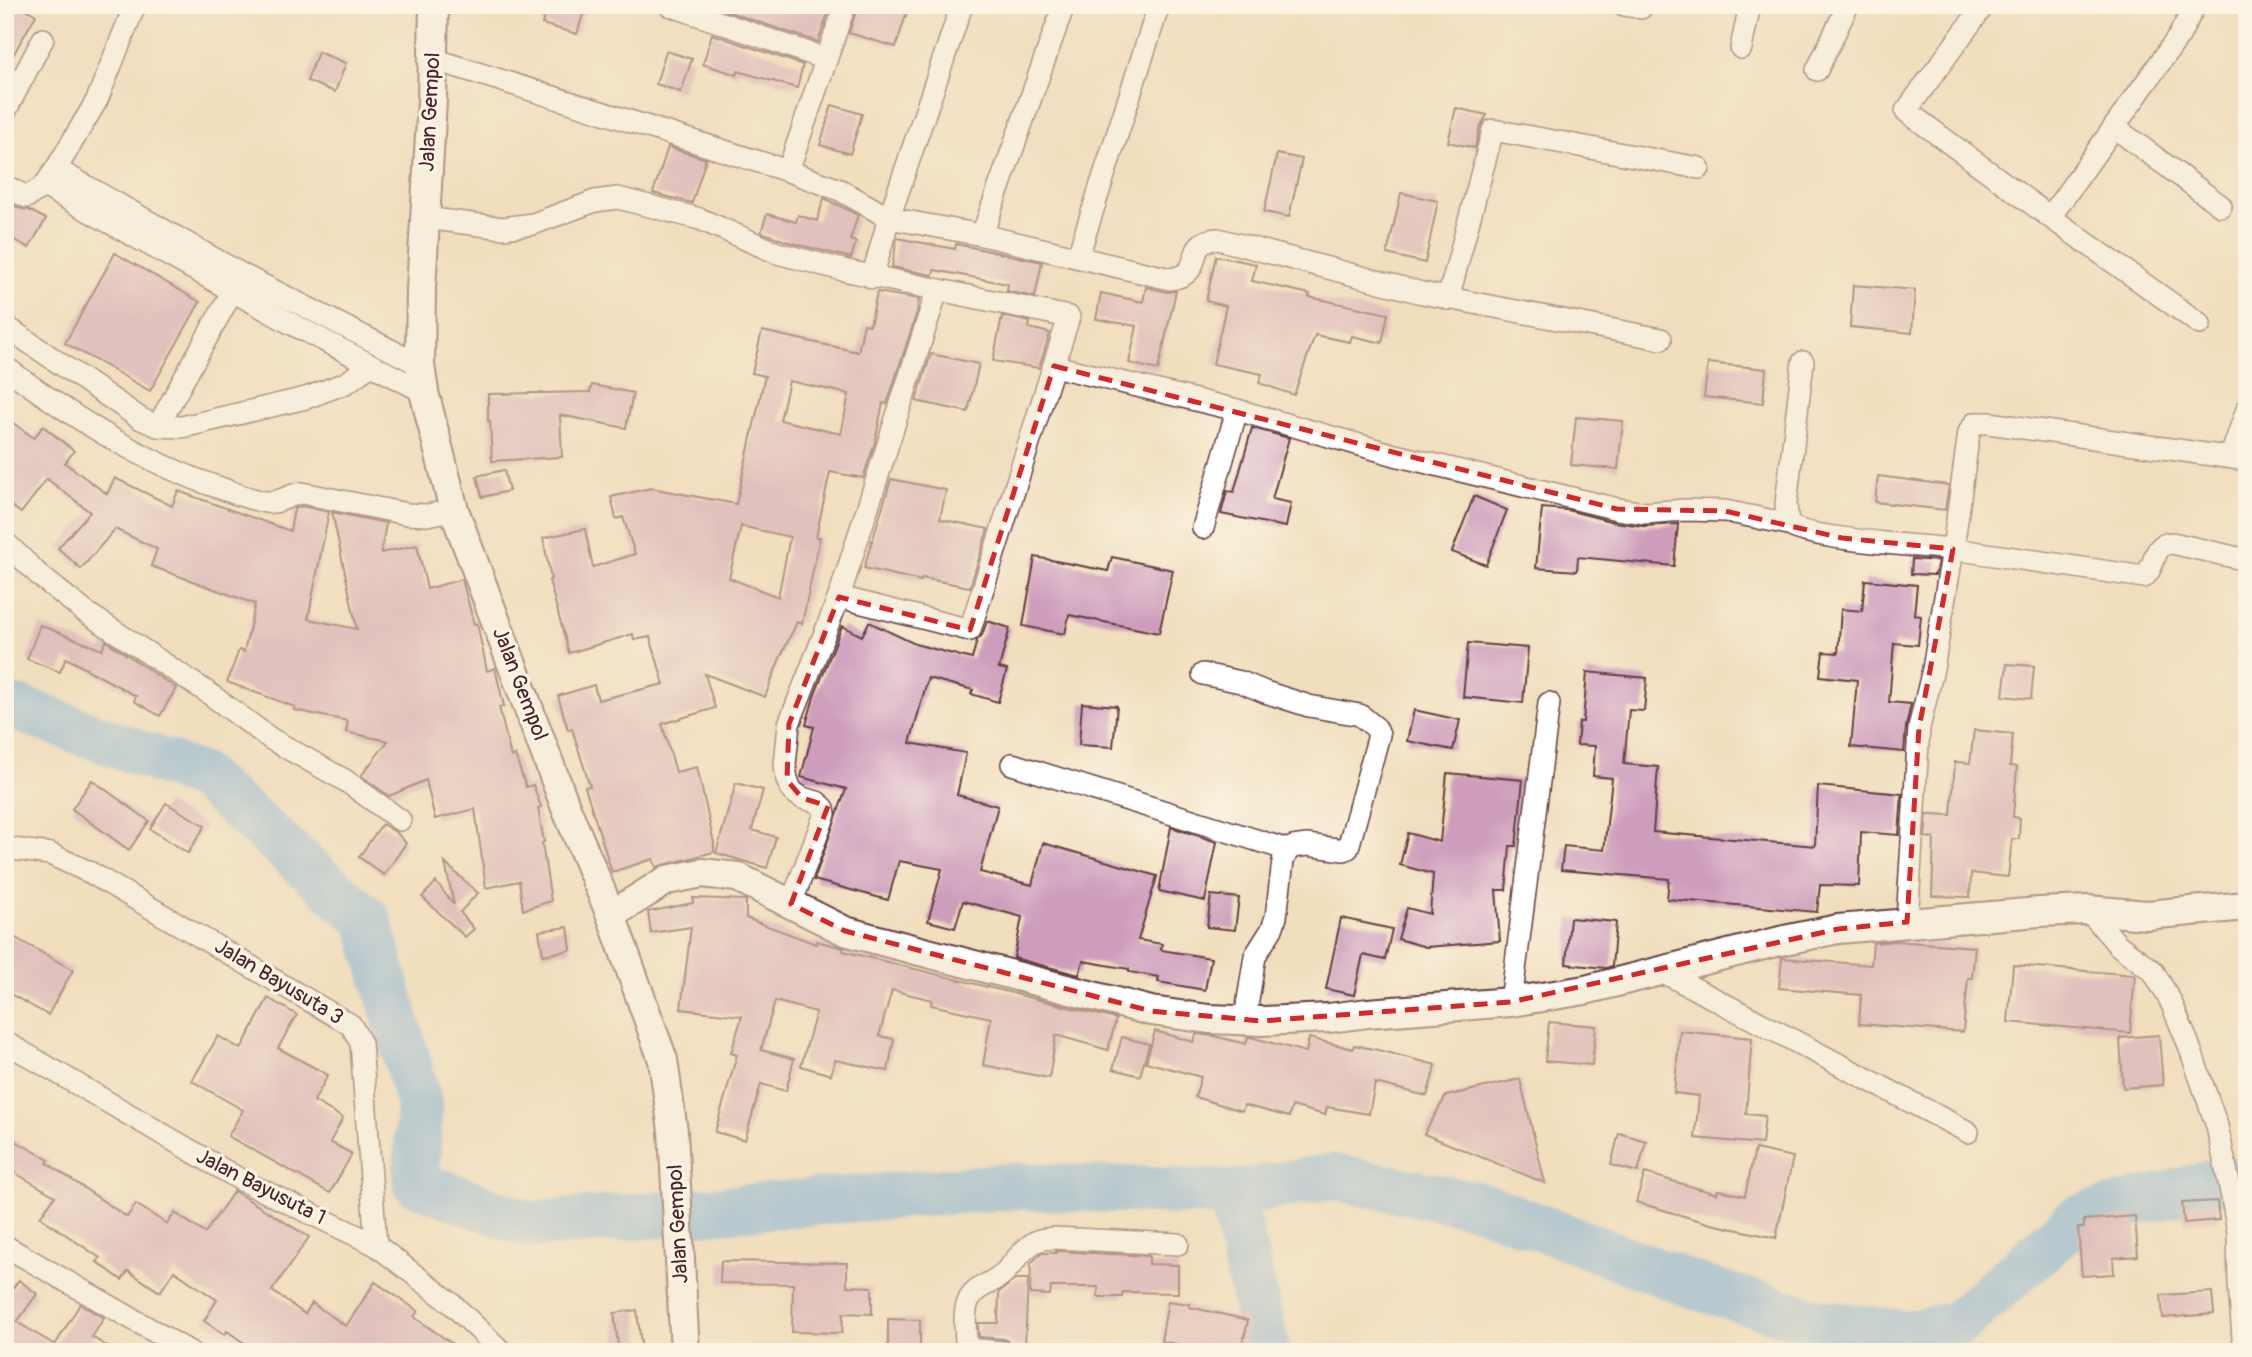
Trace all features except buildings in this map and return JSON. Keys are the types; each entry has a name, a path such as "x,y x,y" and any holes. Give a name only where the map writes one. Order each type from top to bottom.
{"street":[{"path":"5,186 27,197 50,177 97,100 135,5"},
{"name":"Jalan Gempol","path":"434,5 421,289 422,378 454,510 566,808 611,915 663,1060 673,1131 685,1352"},
{"path":"669,5 826,59"},
{"path":"788,170 845,5"},
{"path":"872,278 889,218 962,5"},
{"path":"982,235 1064,5"},
{"path":"1078,256 1159,5"},
{"path":"1624,5 1641,8 1641,5"},
{"path":"1741,48 1749,5"},
{"path":"1817,71 1848,5"},
{"path":"1984,5 1906,111 2200,324"},
{"path":"2050,217 2179,36 2195,5"},
{"path":"5,112 43,39"},
{"path":"433,59 788,170 840,190 889,218 982,235 1170,279 1180,278 1192,269 1199,245 1203,241 1218,239 1448,299 1661,339"},
{"path":"2114,127 2221,206"},
{"path":"1448,299 1493,130 1699,168"},
{"path":"50,177 237,283 371,365 422,378"},
{"path":"425,218 503,228 533,224 595,201 618,198 700,219 777,253 872,278 1069,317 970,630 839,597"},
{"path":"237,283 422,378"},
{"path":"158,426 237,283"},
{"path":"791,904 825,814 824,808 817,803 792,791 787,780 785,765 789,724 839,597 937,291"},
{"path":"5,326 141,419 158,426 182,427 306,398 346,383 371,365"},
{"path":"1788,524 1786,504 1803,362"},
{"path":"1054,366 1237,410 1395,455 1616,509 1645,513 1726,511 1788,524 1796,530 1842,538 1953,549 2144,578 2151,569 2159,546 2163,544 2172,543 2247,560"},
{"path":"5,367 116,441 156,464 239,495 269,503 283,501 294,494 302,493 407,514 427,515 454,510"},
{"path":"1908,922 1919,728 1933,669 1969,432 1975,422 2239,458 2247,409"},
{"path":"1203,527 1237,410"},
{"path":"5,542 40,576 84,611 271,739 346,781 400,820"},
{"path":"1203,674 1241,682 1308,706 1360,715 1376,728 1379,735 1348,848 1344,850 1307,845 1288,850 1283,861 1276,917 1272,929 1255,956 1245,1019"},
{"path":"1511,1002 1549,703"},
{"path":"1012,764 1288,850"},
{"name":"Jalan Bayusuta 3","path":"5,848 50,854 91,873 351,1025 361,1043 376,1245"},
{"path":"611,915 667,880 702,873 737,877 845,931 1151,1011 1209,1019 1262,1021 1329,1018 1511,1002 1585,990 1838,929 2088,910 2147,915 2247,906"},
{"path":"2088,910 2118,945 2153,971 2164,986 2188,1043 2217,1126 2232,1197 2238,1233 2245,1352"},
{"path":"1663,972 1968,1132"},
{"name":"Jalan Bayusuta 1","path":"5,1042 241,1180 376,1245 451,1303 502,1352"},
{"path":"1003,1352 966,1350 965,1310 969,1298 978,1288 1004,1273 1030,1245 1039,1240 1053,1238 1178,1244"},
{"path":"5,1246 190,1352"}],"highlighted area":[{"path":"1054,366 1617,509 1725,511 1842,538 1953,549 1919,728 1907,922 1838,929 1511,1002 1262,1021 1151,1011 845,931 791,904 828,806 802,798 787,780 789,724 839,597 970,630"}],"waterway":[{"path":"5,711 20,709 201,776 368,920 419,1103 416,1183 530,1225 1015,1186 1231,1193 1267,1352"},
{"path":"1231,1193 1332,1177 1483,1206 1704,1289 1822,1323 1908,1334 1957,1324 2078,1218 2220,1181 2247,1180"}]}
